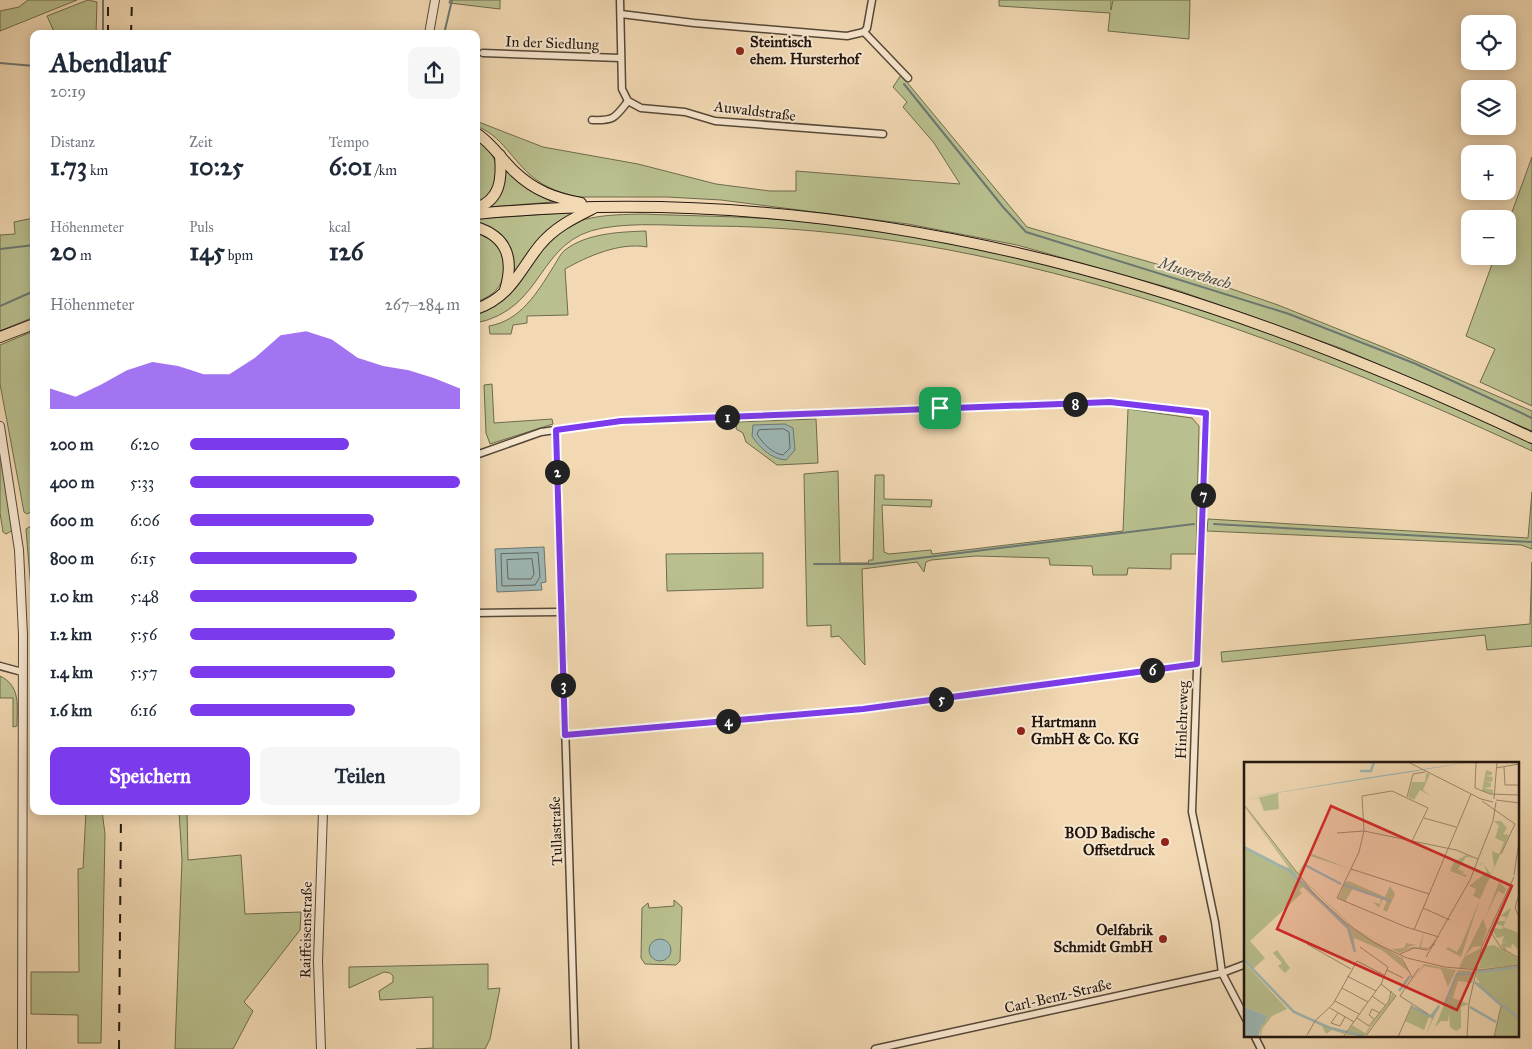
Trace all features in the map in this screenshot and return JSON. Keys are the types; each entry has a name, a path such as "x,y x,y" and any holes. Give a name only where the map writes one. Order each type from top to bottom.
{"main road":[{"path":"480,136 489,142 514,172 536,190 557,198 597,206"},
{"path":"480,207 496,194 501,178 500,155"},
{"path":"480,307 494,301 504,293 520,276 540,245 556,228 597,206"},
{"path":"480,214 597,206 712,208 815,217 899,228 986,244 1050,260 1206,305 1296,336 1392,374 1532,438"},
{"path":"480,228 499,241 509,256 510,273 504,293"},
{"path":"0,337 30,326"}],"street":[{"path":"430,30 435,0"},
{"path":"592,120 607,121 616,118 628,101 622,89 620,0"},
{"path":"621,14 694,23 847,36 864,32 867,28 872,0"},
{"path":"864,32 908,78"},
{"name":"In der Siedlung","path":"483,53 620,58"},
{"name":"Auwaldstraße","path":"628,101 641,108 685,112 715,121 883,134"},
{"name":"Hinlehreweg","path":"556,430 630,421 1110,402 1206,413 1192,812 1222,973 1244,1015"},
{"path":"0,426 19,550 24,714 22,1049"},
{"path":"480,454 541,432 556,430"},
{"name":"Tullastraße","path":"556,430 560,612 575,1049"},
{"path":"480,613 560,612"},
{"path":"565,735 863,709 1197,664"},
{"path":"0,666 22,672"},
{"name":"Raiffeisenstraße","path":"321,1049 318,961 322,815"},
{"name":"Carl-Benz-Straße","path":"874,1049 1222,973 1244,965"},
{"path":"1254,1036 1261,1049"}],"green space":[{"path":"28,0 77,0 0,31 0,11 19,7"},
{"path":"88,0 97,2 96,30 53,30 47,16"},
{"path":"450,0 500,0 500,9 449,3"},
{"path":"999,0 1111,0 1111,10 1113,0 1190,0 1189,39 1108,31 1110,13 999,6"},
{"path":"901,75 1027,227 1174,269 1278,305 1383,347 1532,411 1532,431 1343,349 1177,290 1017,245 908,224 721,200 667,197 577,197 554,190 539,182 527,172 500,142 480,128 480,123 543,147 638,164 716,184 770,191 796,191 796,171 960,184 934,143 903,107 907,102 893,87"},
{"path":"480,142 489,151 496,163 495,185 492,195 480,202"},
{"path":"1532,157 1532,406 1480,382 1495,349 1466,336 1492,265 1516,265 1516,210 1513,210"},
{"path":"505,165 527,187 553,202 489,207"},
{"path":"577,212 513,279 509,250 480,227 480,219"},
{"path":"617,215 732,217 860,228 934,240 1088,275 1164,297 1239,322 1387,379 1532,443 1532,451 1436,408 1337,367 1236,329 1132,295 1028,267 922,245 816,231 656,225 629,225 603,228 581,235 565,246 552,259 516,304 499,315 480,322 480,311 504,299 520,284 539,254 557,233 579,221"},
{"path":"30,219 30,319 0,331 0,235 15,234 14,222"},
{"path":"646,231 647,247 615,248 584,259 565,269 568,315 527,316 527,323 513,325 511,334 490,334 489,326 510,318 526,305 560,256 574,244 604,234"},
{"path":"480,234 487,237 495,244 507,264 501,283 490,295 480,300"},
{"path":"30,333 30,512 27,514 24,512 0,384 0,345"},
{"path":"492,384 494,423 552,419 553,424 490,444 486,433 484,385"},
{"path":"1128,409 1192,418 1199,426 1196,554 1171,554 1171,569 1128,568 1127,575 1093,575 1092,566 1050,565 1049,558 976,556 931,560 926,562 924,572 917,562 862,569 865,665 839,636 831,637 831,625 807,626 804,474 838,471 840,563 868,563 869,560 873,560 875,475 884,475 884,499 932,500 931,507 882,505 884,552 889,554 931,550 932,554 1123,531"},
{"path":"816,419 818,463 777,465 746,442 743,433 736,429 737,422"},
{"path":"0,445 13,530 6,534 3,532 0,513"},
{"path":"1532,492 1532,549 1521,545 1207,531 1208,519 1528,538"},
{"path":"30,526 30,578 26,529"},
{"path":"763,553 763,588 667,591 666,554"},
{"path":"1532,562 1532,646 1487,650 1485,635 1222,662 1221,652 1530,624"},
{"path":"0,676 12,685 15,691 17,726 13,727 13,698 0,698"},
{"path":"86,815 103,815 105,834 101,1043 78,1043 78,1015 31,1014 31,972 79,972 78,869 83,868"},
{"path":"179,815 187,815 188,860 241,855 245,914 301,912 300,930 244,1002 253,1011 233,1049 175,1049 182,860"},
{"path":"674,900 682,907 680,961 676,965 645,964 641,958 642,908 648,903 649,908 674,906"},
{"path":"488,964 488,989 500,988 490,1039 485,1049 416,1049 433,1048 433,997 380,1000 379,991 393,982 393,976 390,973 384,972 349,988 349,967"}],"water":[{"path":"785,424 793,428 795,450 786,460 766,452 752,436 753,425"},
{"path":"544,547 546,582 541,583 542,590 497,592 495,549"},
{"path":"656,939 664,939 671,946 671,954 664,961 656,961 649,954 649,946"}],"waterway":[{"path":"103,0 103,30"},
{"path":"445,30 452,0"},
{"path":"0,63 30,66"},
{"name":"Muserebach","path":"904,84 1003,207 1026,232 1289,314 1416,364 1532,418"},
{"path":"0,249 30,245"},
{"path":"0,306 30,293"},
{"path":"814,564 872,564 1194,524"},
{"path":"1214,524 1532,542"}],"railway":[{"path":"108,0 108,30"},
{"path":"131,30 132,0"},
{"path":"119,1049 121,815"}],"place":[{"name":"Steintisch ehem. Hursterhof","path":"740,51"},
{"name":"Hartmann GmbH & Co. KG","path":"1021,731"},
{"name":"BOD Badische Offsetdruck","path":"1165,842"},
{"name":"Oelfabrik Schmidt GmbH","path":"1163,939"}],"route":[{"path":"1110,402 1206,413 1197,664 863,709 565,735 556,430 621,421 940,408 1110,402"}]}
